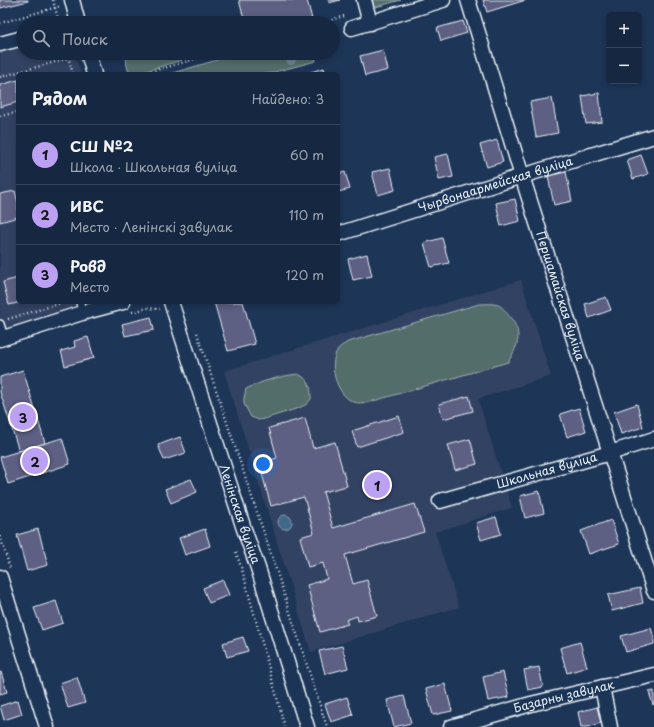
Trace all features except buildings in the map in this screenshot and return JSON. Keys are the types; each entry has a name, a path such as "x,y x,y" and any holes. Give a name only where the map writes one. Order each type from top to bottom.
{"street":[{"path":"364,0 370,23"},
{"path":"352,28 443,0"},
{"name":"Першамайская вуліца","path":"468,0 522,176 654,591"},
{"path":"72,1 76,16"},
{"path":"0,44 16,40"},
{"path":"87,60 93,72"},
{"name":"Чырвонаармейская вуліца","path":"340,233 654,136"},
{"path":"2,330 81,308 109,304"},
{"name":"Ленінская вуліца","path":"166,305 258,568 307,727"},
{"name":"Школьная вуліца","path":"440,501 610,453 654,439"},
{"path":"0,576 47,727"},
{"name":"Базарны завулак","path":"451,727 531,704 654,675"},
{"path":"602,687 610,727"}],"path":[{"path":"53,0 58,16"},
{"path":"26,16 56,8 72,1"},
{"path":"0,23 16,19"},
{"path":"19,72 64,60"},
{"path":"68,60 73,72"},
{"path":"151,72 192,60"},
{"path":"0,77 16,73"},
{"path":"0,116 16,112"},
{"path":"2,330 60,304"},
{"path":"162,316 166,305"},
{"path":"196,332 274,563 327,727"},
{"path":"236,551 286,727"}],"shaded area":[{"path":"16,32 16,60 76,60 80,72 16,72 16,304 82,304 0,331 0,36"},
{"path":"521,280 551,376 478,399 512,508 435,532 459,607 311,652 224,371"},
{"path":"282,515 288,515 292,519 292,525 288,529 282,529 278,525 278,519"}],"green space":[{"path":"370,0 401,0 372,8"},
{"path":"126,60 182,60 143,72 129,72"},
{"path":"217,60 316,61 275,72 176,72"},
{"path":"479,304 494,304 499,306 507,313 516,328 518,333 517,344 508,362 370,402 356,403 342,393 335,378 334,369 336,353 340,347 348,342"},
{"path":"298,374 307,381 311,390 311,399 307,404 264,419 259,420 251,417 244,404 246,389 271,379"}],"place":[{"name":"Ровд","path":"23,417"},
{"name":"ИВС","path":"35,461"},
{"name":"СШ №2","path":"377,485"}]}
